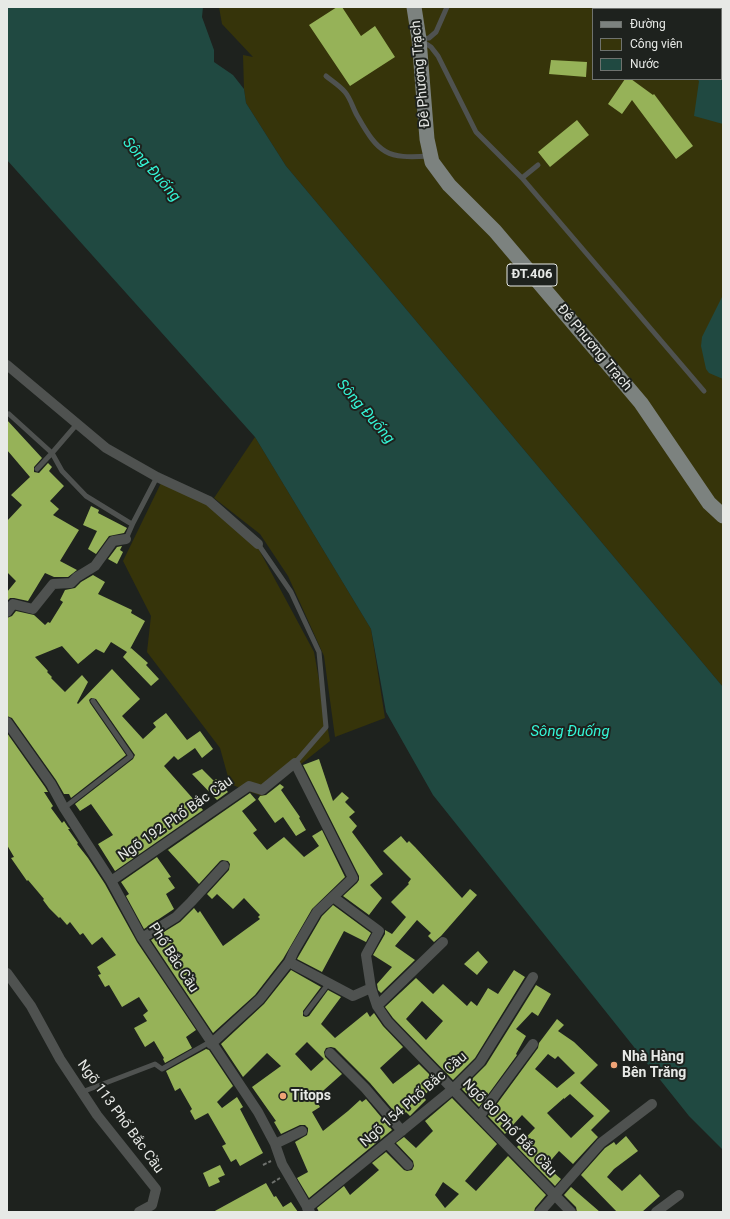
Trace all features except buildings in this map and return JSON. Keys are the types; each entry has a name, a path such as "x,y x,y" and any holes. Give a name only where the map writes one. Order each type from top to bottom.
{"main road":[{"name":"Đê Phương Trạch","path":"414,7 419,38 426,139 432,162 449,184 495,231 640,403 709,503 723,516"}],"street":[{"path":"7,365 106,448 157,477 209,501 258,544"},
{"path":"7,612 13,604 33,610 53,584 71,584 77,577 95,566 113,541 126,539"},
{"name":"Phố Bắc Cầu","path":"7,722 51,784 64,808 111,881 142,938 258,1112 282,1164 308,1210"},
{"path":"211,1042 260,1000 289,962 317,912 353,878 295,763"},
{"name":"Ngõ 192 Phố Bắc Cầu","path":"111,881 249,786 262,790 295,763"},
{"path":"142,938 176,917 224,866"},
{"name":"Ngõ 80 Phố Bắc Cầu","path":"333,897 379,932 366,955 371,988 377,1006 388,1022 571,1212"},
{"path":"377,1006 443,942"},
{"path":"289,962 353,996 371,988"},
{"name":"Ngõ 113 Phố Bắc Cầu","path":"7,973 31,1006 60,1059 82,1092 98,1115 156,1189 152,1205 139,1212"},
{"name":"Ngõ 154 Phố Bắc Cầu","path":"308,1210 453,1089 480,1062 533,977"},
{"path":"478,1117 533,1044"},
{"path":"330,1053 365,1088 402,1131"},
{"path":"540,1212 601,1143 652,1104"},
{"path":"274,1144 302,1131"},
{"path":"387,1143 408,1165"},
{"path":"656,1212 679,1195"}],"lane":[{"path":"419,38 429,38 436,32 448,7"},
{"path":"419,38 431,47 438,56 476,132 522,178 704,391"},
{"path":"326,76 345,92 358,118 379,149 388,154 397,156 430,156"},
{"path":"522,178 538,165"},
{"path":"9,414 52,453 62,471 86,496 130,523 133,523"},
{"path":"37,469 76,424"},
{"path":"126,539 157,477"},
{"path":"258,544 290,592 318,652 326,727 295,763"},
{"path":"64,808 131,756 93,701"},
{"path":"306,1013 328,983"},
{"path":"82,1092 155,1064 162,1069 211,1042"}],"green space":[{"path":"219,7 723,7 723,687 286,166 246,103 243,55 253,57 222,24"},
{"path":"255,437 371,629 385,718 335,737 324,656 288,576 260,534 214,498"},
{"path":"161,483 206,503 257,546 314,652 330,741 261,796 230,784 220,748 147,652 151,616 123,561"}],"water":[{"name":"Sông Đuống","path":"7,7 203,7 202,17 214,50 214,62 233,75 244,89 246,103 286,166 723,687 723,1150 689,1116 433,795 386,712 371,629 255,437 7,160"},
{"path":"723,7 723,124 694,116 698,80 722,80 722,8 656,8"},
{"path":"723,295 723,379 709,373 706,369 701,346 702,337"}],"place":[{"name":"Nhà Hàng Bên Trăng","path":"614,1065"},
{"name":"Titops","path":"283,1096"}]}
